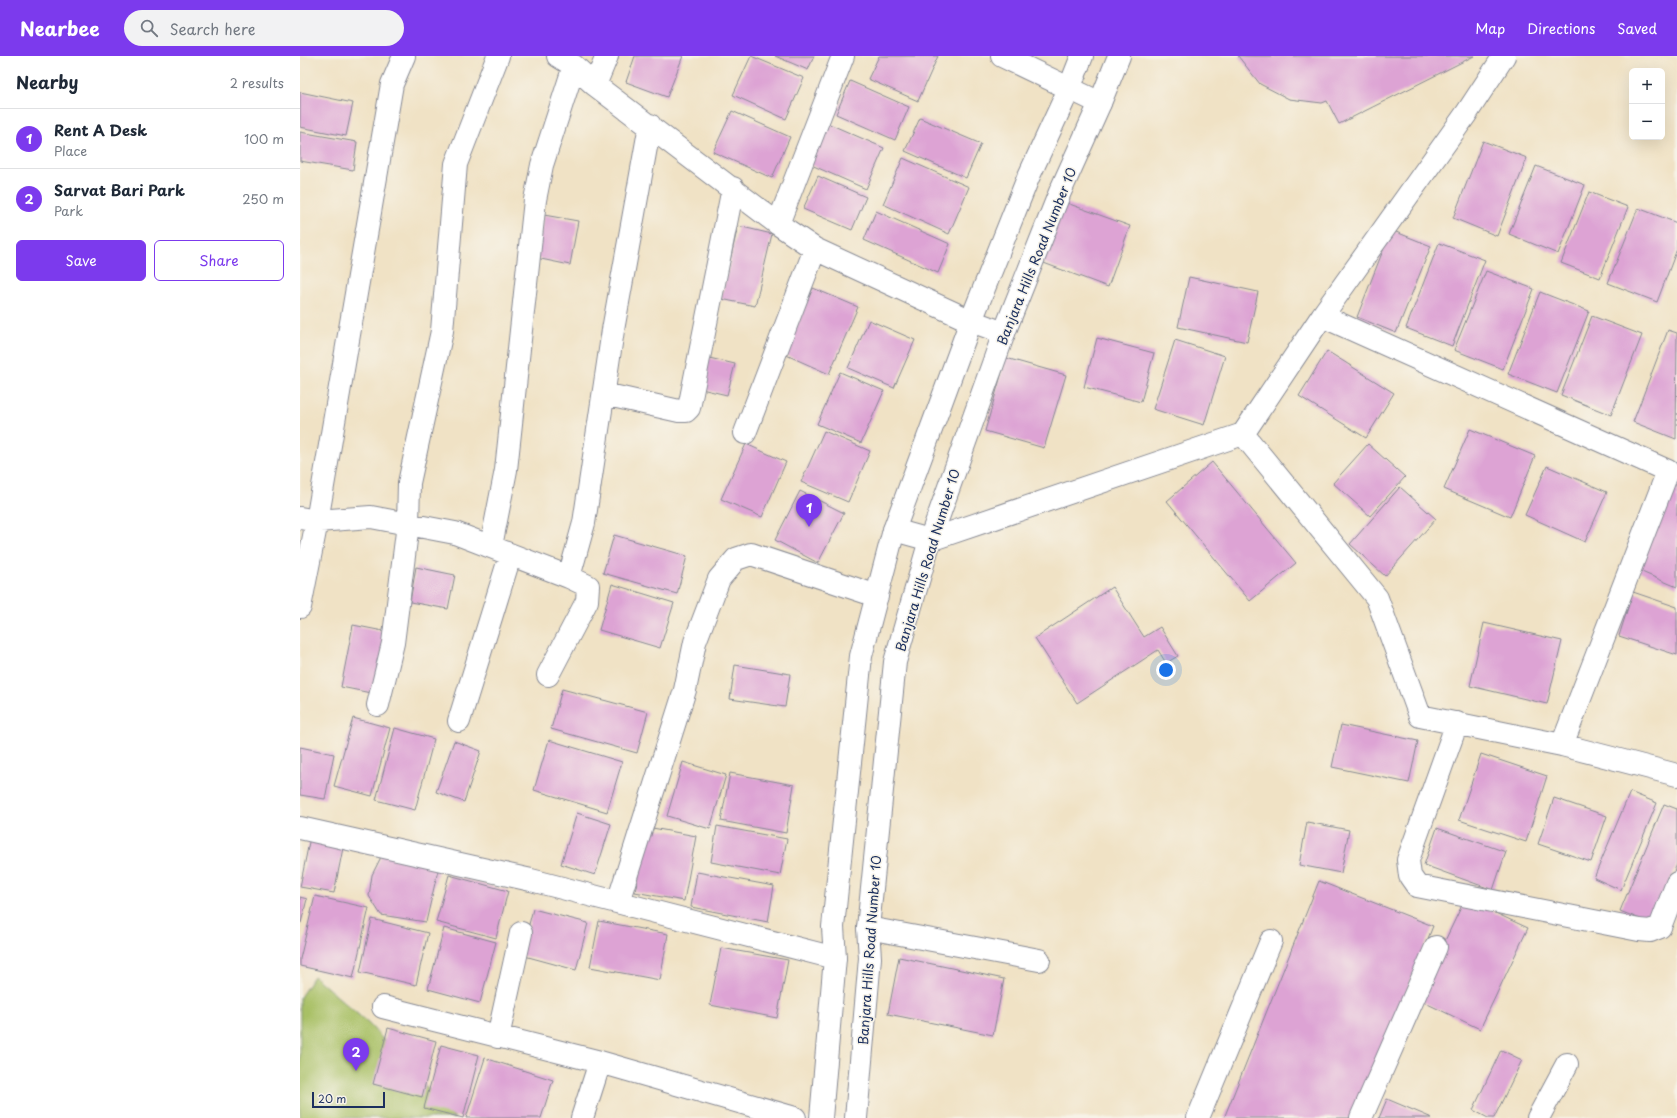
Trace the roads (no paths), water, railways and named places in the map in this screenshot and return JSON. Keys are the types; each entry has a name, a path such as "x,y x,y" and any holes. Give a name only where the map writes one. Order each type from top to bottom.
{"street":[{"path":"300,607 309,519 392,84 404,56"},
{"path":"378,705 393,643 408,524 409,483 442,331 456,164 498,56"},
{"path":"595,85 607,56"},
{"path":"778,224 843,56"},
{"path":"1002,56 1100,103"},
{"path":"821,1118 836,958 833,927 861,656 894,530 971,321 1028,178 1069,89 1082,56"},
{"name":"Banjara Hills Road Number 10","path":"856,1118 870,958 868,928 895,662 930,540 1004,333 1060,192 1100,103 1119,56"},
{"path":"894,530 930,540 1243,434 1322,316 1466,114 1504,56"},
{"path":"491,546 506,470 535,200 566,61 595,85 733,188 778,224 815,249 971,321 1004,333"},
{"path":"569,577 584,523 613,330 650,126"},
{"path":"604,394 679,410 686,411 689,408 733,188"},
{"path":"745,433 815,249"},
{"path":"1322,316 1668,471 1562,745"},
{"path":"1243,434 1377,598 1420,716 1562,745 1677,776"},
{"path":"309,519 371,517 455,534 491,546 510,556 569,577 588,586 587,601 548,675"},
{"path":"618,902 685,690 695,642 719,579 736,559 751,554 877,596"},
{"path":"459,721 510,556"},
{"path":"1457,723 1408,860 1410,876 1417,886 1650,931 1660,927 1677,883"},
{"path":"300,828 531,880 836,958"},
{"path":"868,928 1039,960"},
{"path":"498,1037 521,932"},
{"path":"1198,1118 1271,941"},
{"path":"1361,1118 1436,947"},
{"path":"383,1007 600,1062 795,1118"},
{"path":"582,1118 600,1062"},
{"path":"1538,1118 1567,1064"}],"place":[{"name":"Rent A Desk","path":"809,527"},
{"name":"Sarvat Bari Park","path":"356,1071"}]}
